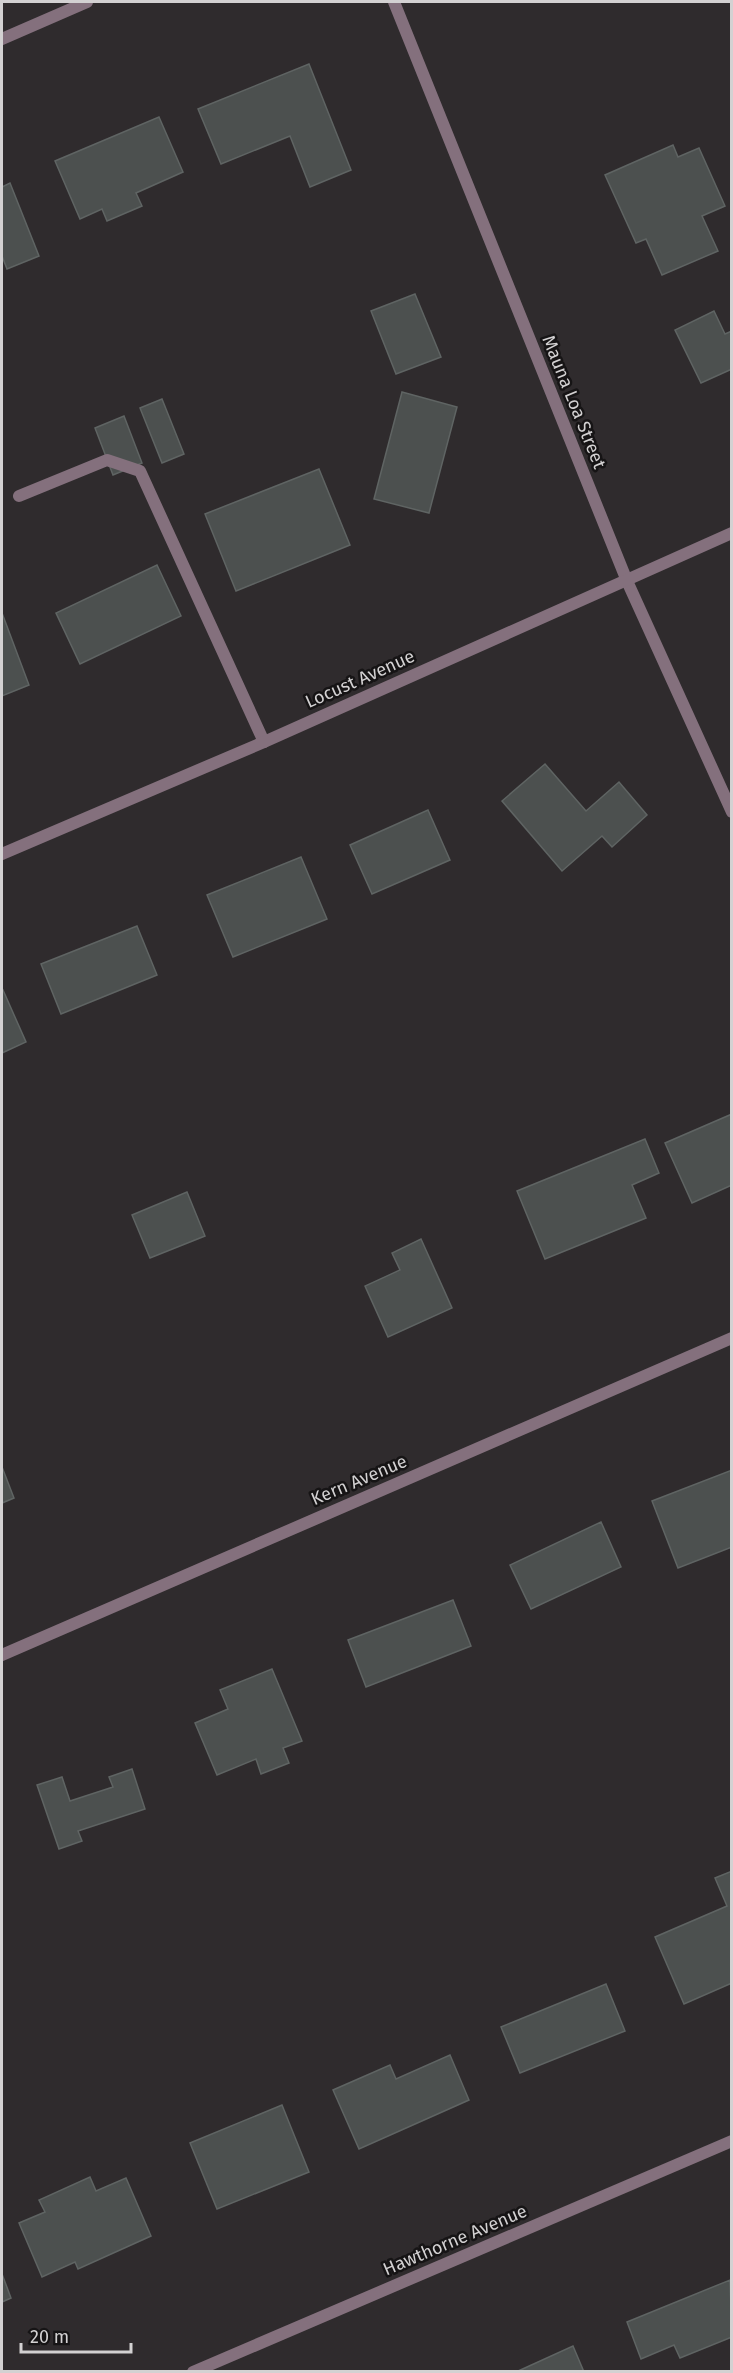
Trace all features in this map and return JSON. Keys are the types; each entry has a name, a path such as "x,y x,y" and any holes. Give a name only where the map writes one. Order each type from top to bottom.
{"street":[{"path":"2,39 87,2"},
{"name":"Mauna Loa Street","path":"394,2 627,580 732,812"},
{"path":"19,496 107,460 140,471 264,742"},
{"name":"Locust Avenue","path":"2,854 264,742 732,533"},
{"name":"Kern Avenue","path":"2,1655 732,1338"},
{"name":"Hawthorne Avenue","path":"193,2372 732,2141"}],"building":[{"path":"309,64 351,170 310,187 290,136 221,164 198,109"},
{"path":"159,117 183,172 136,193 142,206 107,221 102,209 80,219 55,161"},
{"path":"673,145 678,157 699,148 725,206 702,216 718,251 662,275 646,239 636,243 605,175"},
{"path":"10,183 39,256 7,269 2,256 2,187"},
{"path":"415,294 441,357 396,374 371,311"},
{"path":"714,311 725,334 732,331 732,369 701,383 675,330"},
{"path":"402,392 457,407 429,513 374,499"},
{"path":"162,399 184,454 162,463 140,408"},
{"path":"124,416 142,463 113,475 95,428"},
{"path":"319,469 350,545 236,591 205,514"},
{"path":"157,565 181,616 80,664 56,613"},
{"path":"2,613 29,685 2,696"},
{"path":"545,764 586,811 619,782 647,815 612,847 602,836 562,871 502,801"},
{"path":"428,810 450,860 372,894 350,845"},
{"path":"301,857 327,919 233,957 207,895"},
{"path":"137,926 157,975 61,1014 41,964"},
{"path":"2,991 26,1042 2,1053"},
{"path":"732,1114 732,1185 692,1203 665,1143"},
{"path":"645,1139 659,1173 632,1185 646,1218 545,1259 517,1191"},
{"path":"187,1192 205,1236 150,1258 132,1215"},
{"path":"421,1239 452,1308 388,1337 365,1286 400,1270 392,1253"},
{"path":"2,1467 14,1498 2,1503"},
{"path":"732,1470 732,1547 678,1568 652,1501"},
{"path":"601,1522 621,1567 531,1609 510,1565"},
{"path":"453,1600 471,1646 366,1687 348,1640"},
{"path":"272,1669 302,1741 283,1748 289,1763 261,1774 256,1759 217,1775 195,1723 228,1709 220,1690"},
{"path":"132,1769 145,1809 78,1831 82,1841 59,1849 37,1785 62,1777 70,1801 113,1787 109,1777"},
{"path":"732,1871 732,1983 684,2004 655,1937 727,1906 715,1878"},
{"path":"606,1984 625,2031 520,2073 501,2027"},
{"path":"450,2055 469,2100 359,2149 333,2090 390,2065 396,2079"},
{"path":"282,2105 309,2172 217,2209 190,2143"},
{"path":"90,2177 96,2191 126,2178 151,2236 78,2269 75,2262 42,2277 19,2223 45,2212 39,2200"},
{"path":"2,2274 11,2298 2,2302"},
{"path":"730,2280 732,2337 680,2358 674,2345 641,2359 627,2322"},
{"path":"573,2346 584,2372 516,2372"}]}
